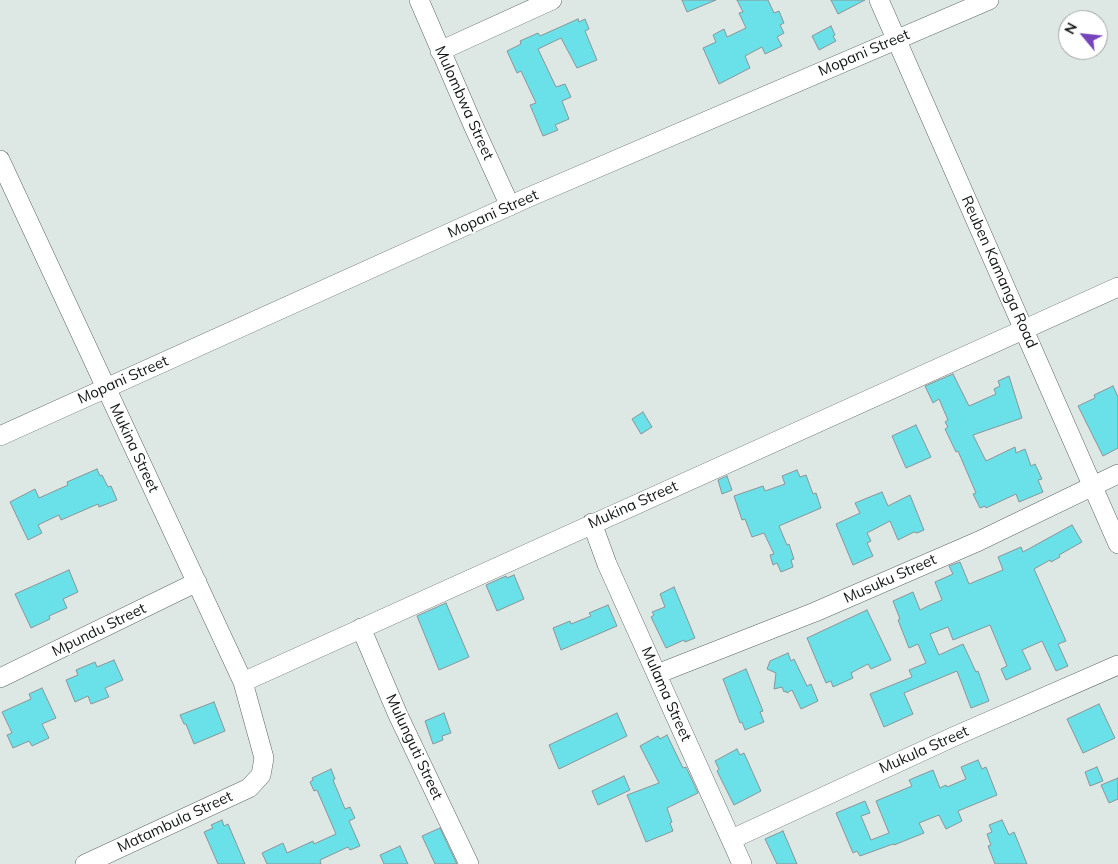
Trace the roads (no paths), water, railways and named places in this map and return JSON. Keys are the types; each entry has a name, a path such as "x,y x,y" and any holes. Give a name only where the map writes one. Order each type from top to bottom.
{"street":[{"name":"Mulombwa Street","path":"419,0 510,206"},
{"path":"440,51 552,0"},
{"name":"Reuben Kamanga Road","path":"879,0 1118,544"},
{"name":"Mopani Street","path":"0,436 510,206 989,0"},
{"name":"Mukina Street","path":"0,160 6,188 105,388 243,682 264,758 261,775"},
{"name":"Mukina Street","path":"243,682 1118,287"},
{"name":"Musuku Street","path":"657,674 824,608 979,541 1118,474"},
{"name":"Mulama Street","path":"592,523 607,564 742,864"},
{"name":"Mpundu Street","path":"0,678 197,582"},
{"name":"Mulunguti Street","path":"361,628 398,715 469,864"},
{"name":"Mukula Street","path":"732,839 953,736 1118,665"},
{"name":"Matambula Street","path":"84,864 249,788 261,775"}]}
